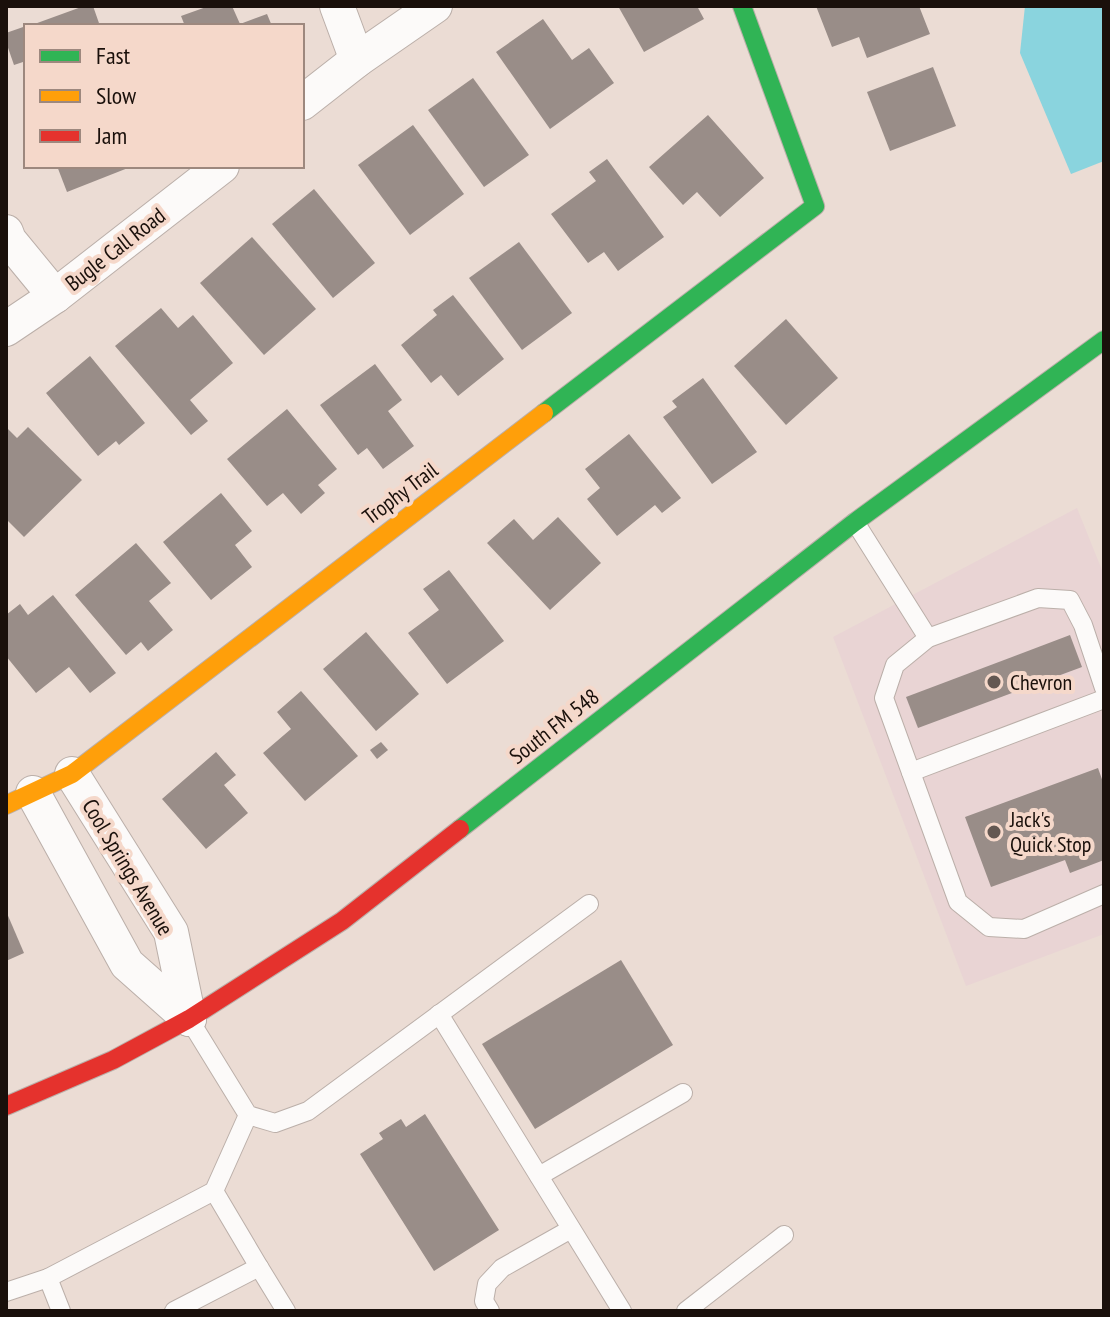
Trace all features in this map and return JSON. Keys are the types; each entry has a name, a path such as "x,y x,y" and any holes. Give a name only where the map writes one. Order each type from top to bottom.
{"main road":[{"name":"Trophy Trail","path":"20,799 72,774 815,206 742,6"},
{"name":"South FM 548","path":"6,1106 113,1060 189,1019 342,921 855,522 1104,340"}],"street":[{"path":"337,6 357,60"},
{"path":"304,101 435,6"},
{"name":"Bugle Call Road","path":"6,329 55,296 219,168"},
{"path":"6,232 9,240 55,296"},
{"name":"Cool Springs Avenue","path":"72,774 171,932 189,1019"},
{"name":"Cool Springs Avenue","path":"20,799 127,964 189,1019"}],"lane":[{"path":"855,522 928,638"},
{"path":"1104,688 1083,625 1070,600 1038,598 928,638 895,665 884,698 958,902 989,927 1024,929 1104,894"},
{"path":"911,772 1104,699"},
{"path":"189,1019 248,1115 275,1123 308,1111 589,904"},
{"path":"439,1014 622,1311"},
{"path":"539,1176 683,1093"},
{"path":"6,1292 48,1278 214,1191 248,1115"},
{"path":"214,1191 286,1311"},
{"path":"490,1311 484,1301 487,1284 502,1268 571,1229"},
{"path":"686,1311 784,1235"},
{"path":"174,1311 259,1267"},
{"path":"48,1278 61,1311"}],"shaded area":[{"path":"1077,508 1104,575 1104,934 966,986 833,637"}],"water":[{"path":"1025,6 1104,6 1104,161 1071,174 1020,53"}],"building":[{"path":"84,6 93,6 99,24 34,24"},
{"path":"209,6 232,6 240,24 184,24 181,16"},
{"path":"618,6 697,6 704,19 644,52"},
{"path":"816,6 919,6 930,34 867,58 859,37 832,47"},
{"path":"267,14 271,24 240,24"},
{"path":"543,19 572,60 589,48 614,83 550,129 496,52"},
{"path":"24,27 24,62 14,65 6,33"},
{"path":"933,67 956,126 890,151 867,92"},
{"path":"473,78 529,155 484,187 428,110"},
{"path":"708,115 764,178 720,217 697,192 683,205 649,167"},
{"path":"413,125 464,194 410,235 358,165"},
{"path":"607,159 664,237 618,271 604,252 588,263 551,214 596,181 589,172"},
{"path":"58,168 128,168 67,192"},
{"path":"314,189 375,263 333,298 272,224"},
{"path":"252,237 316,309 264,355 200,283"},
{"path":"519,242 572,313 522,350 469,278"},
{"path":"453,295 504,359 458,396 441,375 431,383 401,345 437,315 433,310"},
{"path":"161,308 178,328 193,315 233,363 190,400 208,421 191,435 115,346"},
{"path":"786,319 838,378 786,425 734,366"},
{"path":"90,356 145,423 119,445 116,441 98,456 46,393"},
{"path":"375,364 402,400 388,411 414,446 383,469 367,448 358,455 320,405"},
{"path":"703,378 757,452 712,484 663,417 677,407 672,401"},
{"path":"287,409 337,469 318,485 325,493 301,514 283,493 267,506 227,459"},
{"path":"6,427 17,438 28,427 82,480 24,537 6,519"},
{"path":"629,434 681,498 662,513 655,505 617,536 587,499 600,488 585,469"},
{"path":"221,493 252,531 235,545 252,567 211,600 163,542"},
{"path":"558,517 601,563 550,610 487,543 514,519 533,540"},
{"path":"136,543 171,583 149,601 173,630 148,651 141,642 126,655 75,595"},
{"path":"449,570 504,641 447,684 408,633 439,610 423,589"},
{"path":"53,595 116,673 90,693 69,667 36,693 6,656 6,615 20,604 28,615"},
{"path":"366,632 419,694 376,731 323,669"},
{"name":"Chevron","path":"1070,635 1082,667 918,728 906,697"},
{"path":"301,691 358,756 305,801 263,753 291,729 277,712"},
{"path":"381,742 388,750 377,759 370,750"},
{"path":"216,752 236,775 224,785 248,813 206,849 162,799"},
{"path":"1098,768 1104,785 1104,860 1070,873 1065,860 991,887 965,817"},
{"path":"6,911 24,953 6,961"},
{"path":"621,960 673,1045 535,1129 482,1044"},
{"path":"425,1114 499,1230 434,1271 360,1154 383,1139 379,1133 401,1119 406,1127"}],"traffic: fast":[{"path":"544,413 815,206 742,6"},
{"path":"460,829 855,522 1104,340"}],"traffic: slow":[{"path":"6,805 72,774 544,413"}],"traffic: jam":[{"path":"6,1106 113,1060 189,1019 342,921 460,829"}],"place":[{"name":"Chevron","path":"994,682"},
{"name":"Jack's Quick Stop","path":"994,832"}]}
